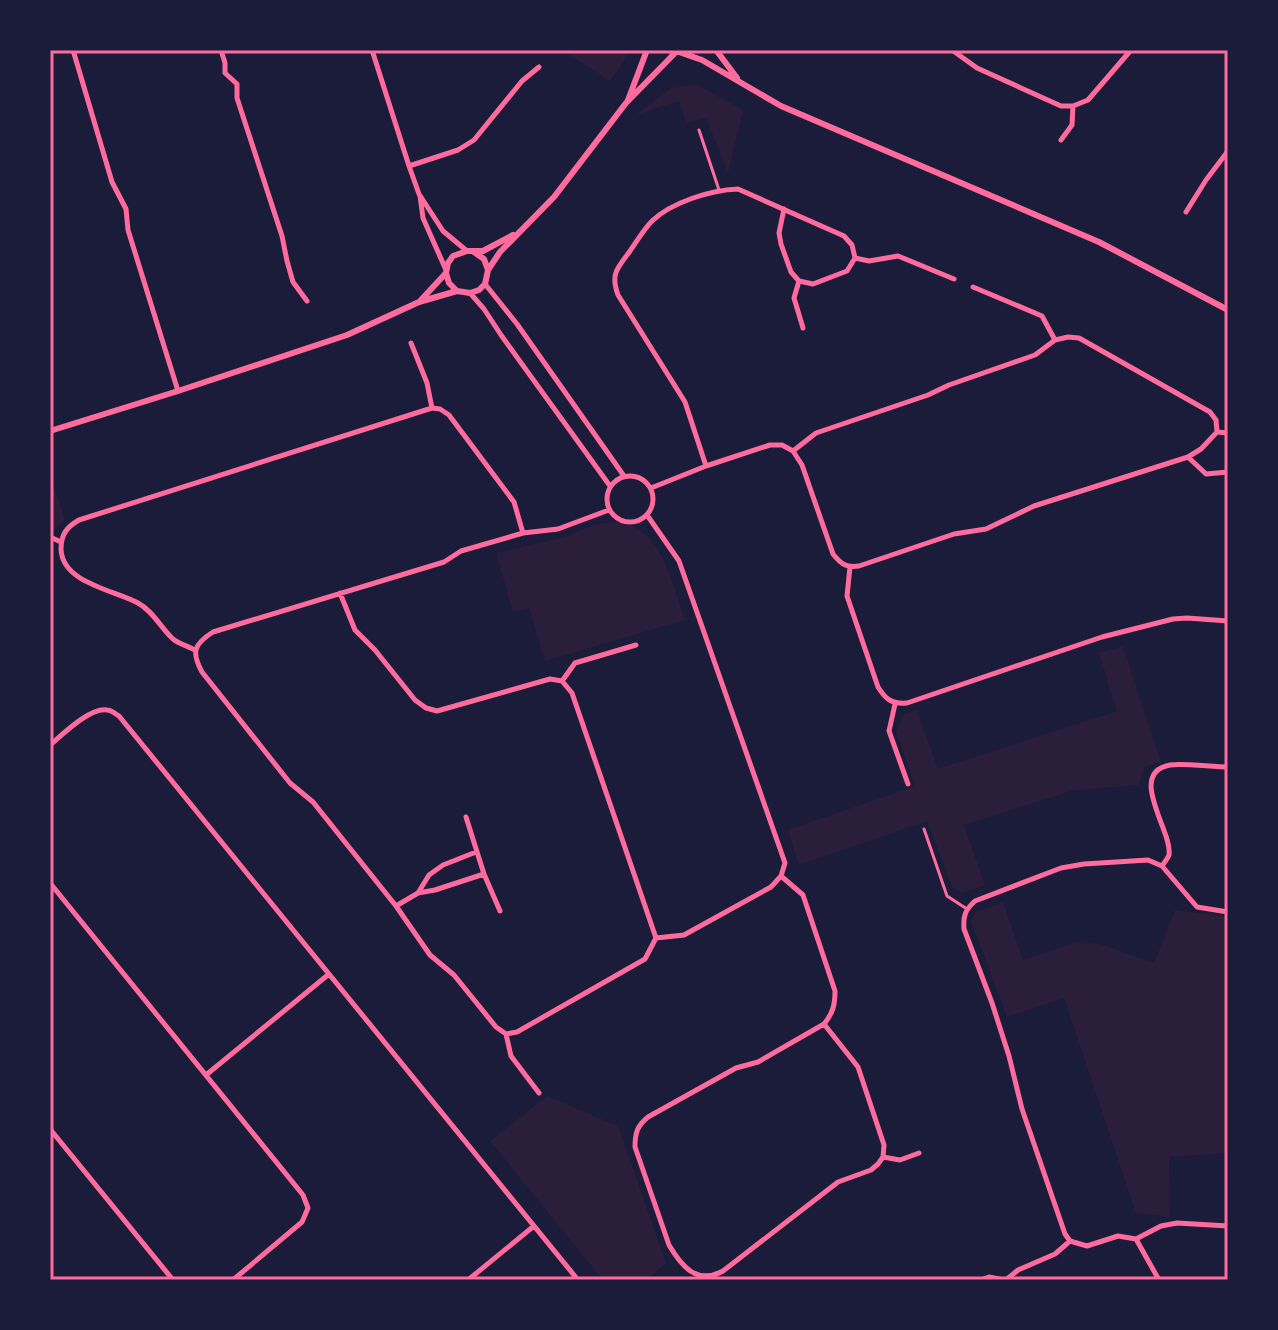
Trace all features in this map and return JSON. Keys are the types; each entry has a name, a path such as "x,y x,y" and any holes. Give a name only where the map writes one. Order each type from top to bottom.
{"street":[{"path":"73,50 112,182 126,209 128,230 178,391"},
{"path":"221,50 225,73 237,84 237,98 282,236 293,282 307,301"},
{"path":"372,50 419,194 423,218 449,283 457,291"},
{"path":"626,103 647,50"},
{"path":"668,50 702,60 781,106 1099,242 1228,310"},
{"path":"50,431 347,335 419,302 457,291 470,293 479,290 500,252 554,197 626,103 678,52 688,50"},
{"path":"716,50 739,80"},
{"path":"952,50 977,68 1061,106 1073,106 1088,100 1131,50"},
{"path":"409,166 458,150 474,140 522,81 539,67"},
{"path":"1061,140 1072,125 1073,106"},
{"path":"1186,212 1228,151"},
{"path":"706,466 685,402 618,295 614,284 615,272 651,222 664,212 719,190 738,189 784,209 844,236 852,245 855,258 847,271 813,284 799,281 791,272 781,244 779,233 784,209"},
{"path":"419,194 443,231 484,259 488,270"},
{"path":"419,302 446,271 453,256 483,251 525,228"},
{"path":"855,258 869,261 898,256 954,279"},
{"path":"799,281 794,298 803,328"},
{"path":"485,284 517,324 624,476"},
{"path":"973,287 1042,316 1055,340"},
{"path":"470,293 610,486"},
{"path":"651,488 706,466 770,445 782,445 793,451 802,465 833,554 840,564 850,567 954,534 986,529 1034,506 1188,457 1201,449 1217,432 1216,420 1210,412 1079,338 1068,337 1055,340 1035,355 816,433 793,451"},
{"path":"411,343 427,383 432,408"},
{"path":"195,650 175,641 140,604 77,577 61,555 63,534 69,526 79,520 432,408 449,415 514,502 523,533"},
{"path":"1217,432 1228,433"},
{"path":"1188,457 1206,474 1228,472"},
{"path":"624,476 640,477 651,488 653,496 653,504 647,515 635,522 615,517 609,510 607,497 610,486 624,476"},
{"path":"539,1093 511,1056 506,1034 496,1027 454,975 430,955 396,906 313,802 290,783 202,672 196,662 195,650 200,640 213,632 444,562 461,551 523,533 558,529 609,510"},
{"path":"647,515 679,561 785,863 781,876 771,887 684,935 656,938"},
{"path":"50,537 61,542"},
{"path":"850,567 847,596 878,687 885,698 895,704 907,703 1102,637 1173,619 1228,621"},
{"path":"340,593 355,630 415,700 426,708 437,711 550,679 562,681 572,693 656,938 645,959 517,1032 506,1034"},
{"path":"562,681 575,663 636,645"},
{"path":"895,704 889,731 908,784"},
{"path":"50,745 85,716 107,710 119,716 578,1280"},
{"path":"1162,866 1169,856 1168,845 1151,791 1152,779 1160,769 1170,765 1228,767"},
{"path":"466,817 476,852 500,911"},
{"path":"418,893 429,875 443,865 476,852"},
{"path":"1228,912 1197,907 1162,866 1148,860 1061,868 975,901 963,919 1009,1056 1022,1109 1070,1241 1087,1246 1118,1236 1136,1239 1161,1226 1177,1223 1228,1226"},
{"path":"396,906 418,893 484,874"},
{"path":"781,876 803,895 835,991 831,1015 824,1024 758,1062 736,1068 648,1117 635,1134 635,1147 669,1245 693,1274 705,1278 723,1271 838,1182 871,1170 883,1157 884,1145 858,1067 824,1024"},
{"path":"50,883 303,1195 308,1208 302,1222 233,1280"},
{"path":"206,1076 329,974"},
{"path":"50,1129 173,1280"},
{"path":"883,1157 900,1160 919,1153"},
{"path":"468,1280 534,1226"},
{"path":"1136,1239 1159,1280"},
{"path":"981,1280 989,1277 1005,1280 1018,1270 1055,1254 1070,1241"}],"lane":[{"path":"699,130 719,190"},
{"path":"924,829 947,896 967,909"}],"shaded area":[{"path":"563,50 631,50 610,81"},
{"path":"697,85 743,110 728,173 706,118 687,123 679,101 636,115 672,87"},
{"path":"50,474 65,520 51,536"},
{"path":"622,521 649,538 663,558 685,620 545,661 529,607 513,612 496,553 565,537 596,524"},
{"path":"1123,646 1161,762 1144,767 1139,785 1074,790 964,825 985,885 962,893 952,887 927,821 799,865 788,830 915,786 896,732 903,715 917,710 938,769 1117,711 1099,653"},
{"path":"1003,902 1023,960 1076,942 1100,944 1154,963 1175,910 1228,917 1228,1153 1169,1157 1170,1217 1136,1213 1064,998 1007,1017 971,921 975,913"},
{"path":"547,1096 618,1126 666,1263 646,1280 603,1280 490,1141"}]}
